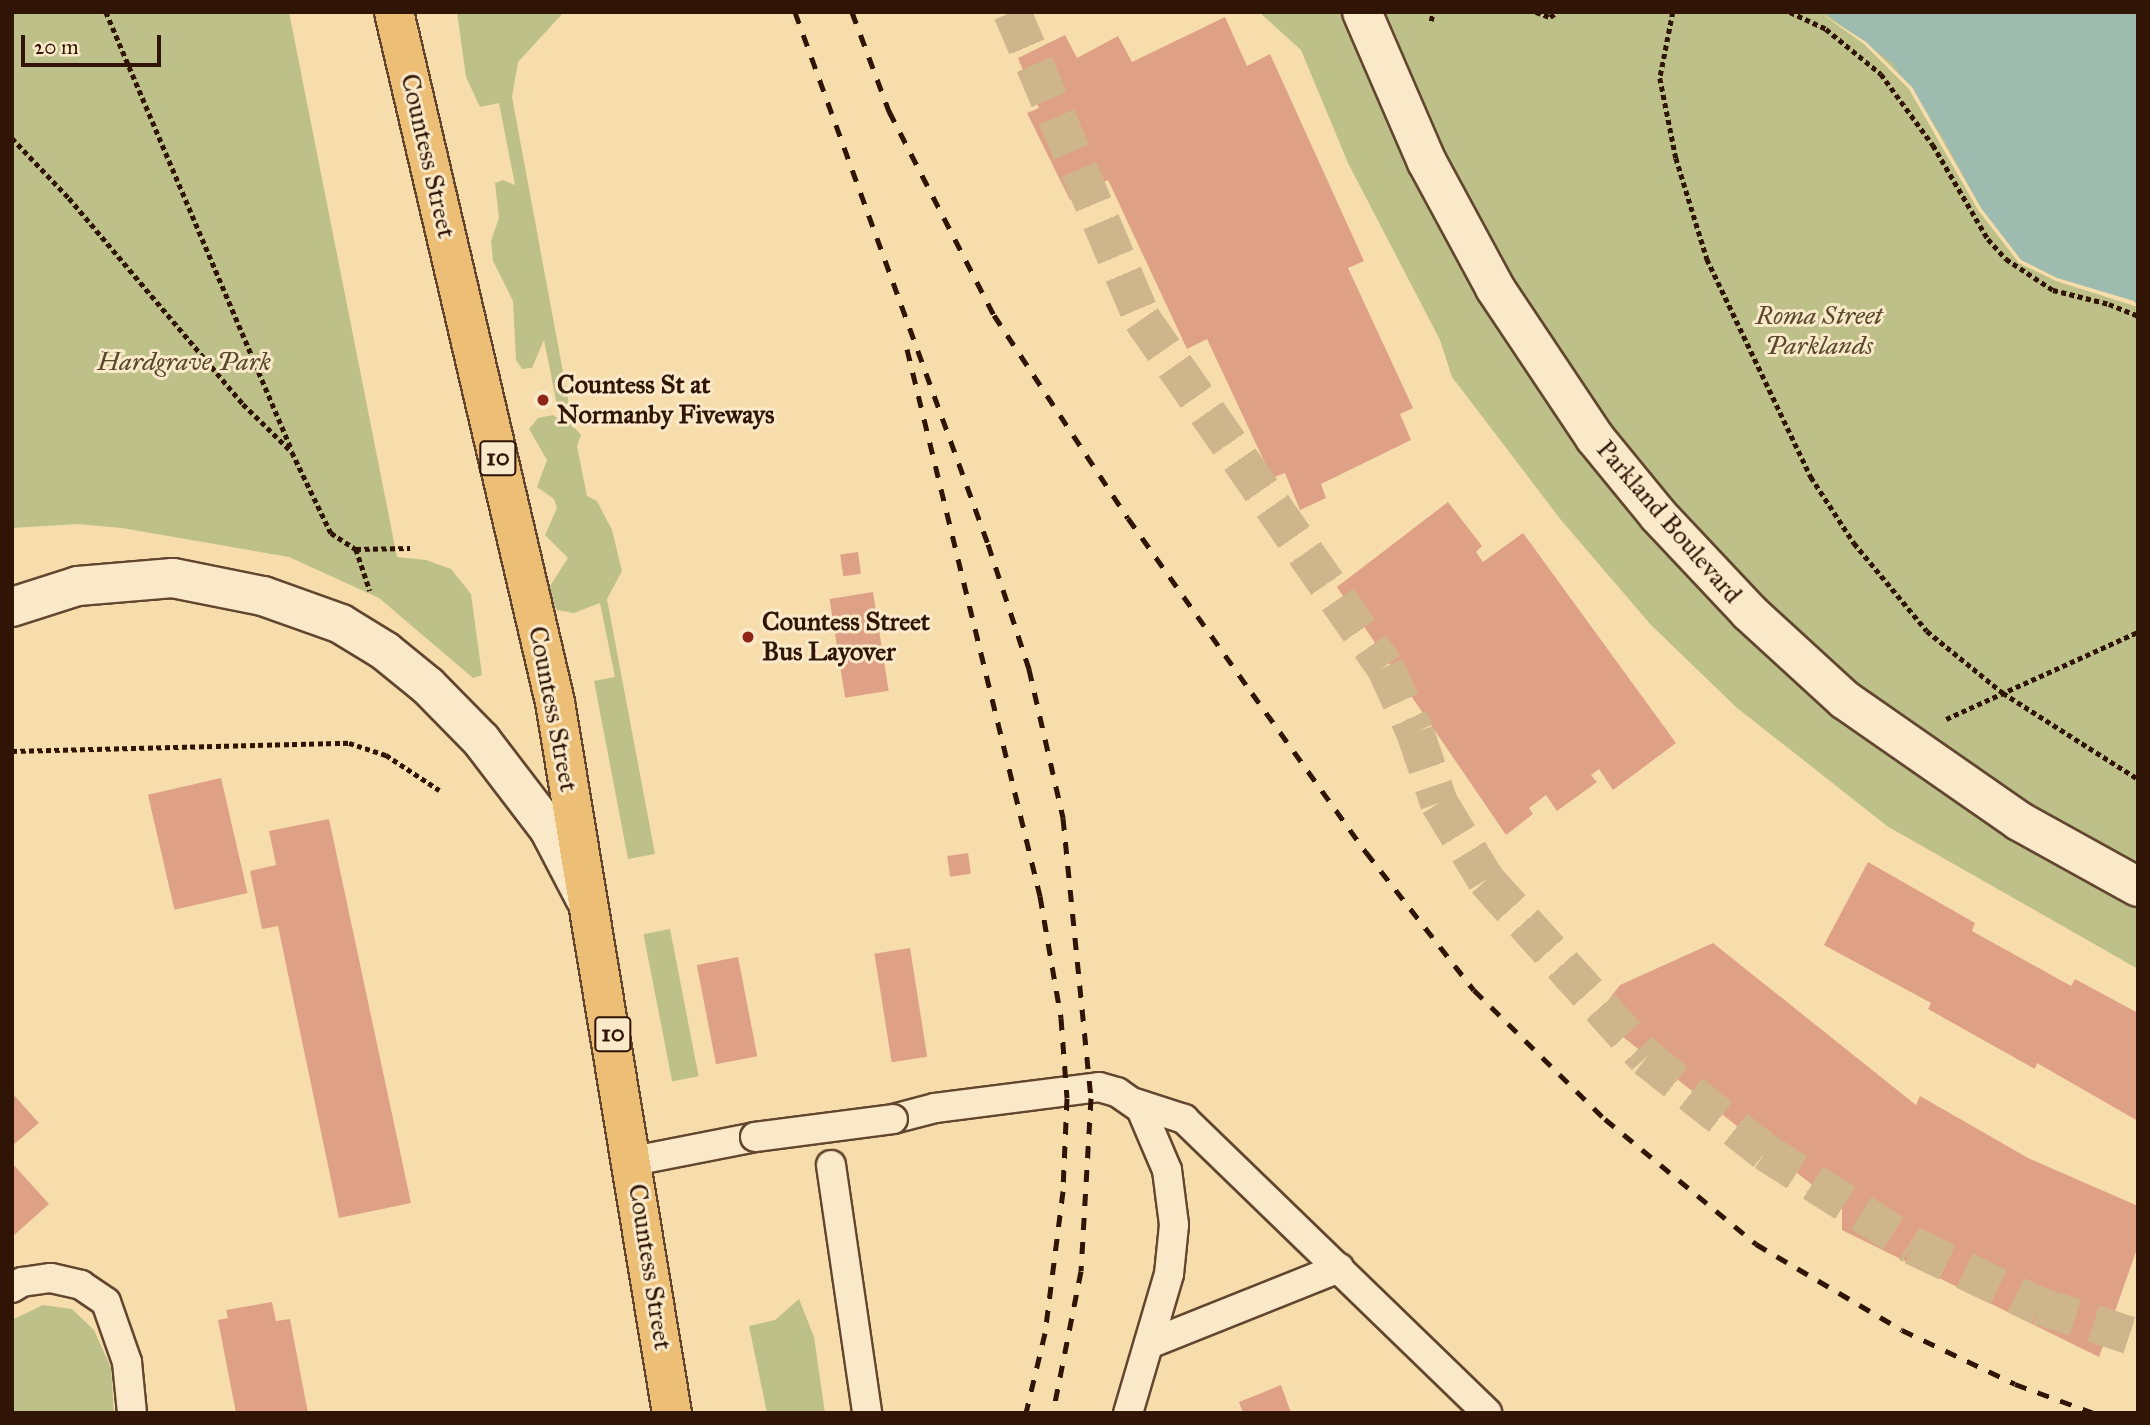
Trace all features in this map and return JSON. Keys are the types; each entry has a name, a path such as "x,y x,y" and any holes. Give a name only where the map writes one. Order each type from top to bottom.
{"main road":[{"name":"Countess Street","path":"394,12 555,702 633,1161 672,1413"}],"street":[{"name":"Parkland Boulevard","path":"1362,12 1427,162 1495,288 1595,438 1658,515 1749,612 1845,700 2019,821 2138,887"},
{"path":"12,607 78,586 173,578 263,596 341,624 417,677 481,740 549,830 590,907"}],"lane":[{"path":"633,1161 755,1137 893,1119 935,1108 1099,1087 1135,1103 1184,1119 1487,1413"},
{"path":"1128,1413 1173,1249 1173,1197 1149,1121 1135,1103"},
{"path":"831,1165 867,1413"},
{"path":"1149,1344 1339,1268"},
{"path":"12,1288 22,1282 51,1278 81,1285 106,1303 127,1362 132,1413"}],"path":[{"path":"106,12 292,452 331,533 356,549 410,548"},
{"path":"1431,21 1433,12"},
{"path":"1536,12 1550,17 1556,12"},
{"path":"1673,12 1660,78 1676,158 1707,259 1767,391 1811,477 1854,543 1927,631 2003,693 2138,779"},
{"path":"1790,12 1826,29 1881,74 1933,145 1987,239 2006,260 2053,290 2109,304 2138,316"},
{"path":"12,138 243,404 292,452"},
{"path":"356,549 374,601"},
{"path":"1942,720 2138,632"},
{"path":"12,751 349,743 386,755 439,790"}],"green space":[{"name":"Hardgrave Park","path":"12,12 289,12 397,557 426,560 451,569 471,594 482,675 473,678 379,598 289,557 122,528 77,524 12,528"},
{"path":"457,12 564,12 518,62 512,97 573,426 581,435 577,446 587,496 597,501 612,530 622,571 607,599 655,854 628,859 594,681 615,677 600,603 574,613 557,610 552,601 550,586 568,558 545,535 557,508 554,499 537,487 547,460 529,429 538,418 553,415 560,420 544,340 532,368 522,369 516,360 513,301 493,261 491,241 499,218 495,183 503,180 515,185 499,103 480,107 466,77"},
{"name":"Roma Street Parklands","path":"1259,12 2138,12 2138,969 1887,826 1736,707 1651,625 1561,520 1452,377 1440,340 1348,163 1301,50"},
{"path":"670,929 699,1076 672,1081 643,934"},
{"path":"799,1299 814,1337 825,1413 767,1413 749,1326 775,1320"},
{"path":"43,1305 72,1309 94,1330 111,1368 114,1413 12,1413 12,1320"}],"shaded area":[{"path":"1823,12 2138,12 2138,303 2057,278 2021,260 1981,208 1943,138 1892,63"}],"pier":[{"path":"1819,12 1866,42 1912,87 1981,208 2021,260 2057,278 2134,301 2138,307 2056,281 2019,263 1978,210 1909,89 1864,44"}],"building":[{"path":"1225,17 1247,66 1270,54 1364,261 1348,268 1413,408 1400,414 1411,440 1321,484 1326,498 1300,510 1285,473 1272,478 1207,339 1187,349 1108,180 1070,200 1027,113 1039,108 1018,58 1065,35 1077,58 1118,36 1132,62"},
{"path":"1448,502 1482,546 1476,552 1483,562 1523,533 1676,743 1613,790 1599,769 1591,775 1597,782 1557,811 1546,795 1529,808 1533,814 1506,835 1337,587"},
{"path":"858,552 861,574 843,576 840,555"},
{"path":"873,592 889,691 845,698 830,599"},
{"path":"221,778 248,893 174,910 148,795"},
{"path":"329,819 411,1203 339,1218 278,926 262,929 250,871 276,865 269,831"},
{"path":"968,853 971,874 950,877 947,856"},
{"path":"1868,862 1975,923 1972,931 2071,986 2075,979 2138,1013 2138,1121 2037,1063 2035,1069 1928,1009 1931,1003 1824,945"},
{"path":"1713,943 1916,1105 1920,1096 2028,1158 2138,1206 2138,1246 2099,1357 1842,1230 1842,1208 1596,1016 1620,985"},
{"path":"910,948 927,1057 892,1062 874,954"},
{"path":"738,957 757,1056 716,1064 697,965"},
{"path":"12,1093 39,1123 12,1146"},
{"path":"12,1163 49,1204 12,1237"},
{"path":"272,1302 276,1321 290,1319 308,1413 236,1413 218,1320 228,1318 226,1310"},
{"path":"1281,1385 1291,1413 1243,1413 1239,1402"}],"tunnel":[{"path":"1012,12 1142,319 1385,667 1415,732 1439,803 1486,880 1646,1058 1765,1152 1913,1246 2039,1306 2138,1338"}],"railway":[{"path":"795,12 988,544 1029,669 1063,818 1091,1098 1081,1271 1053,1413"},
{"path":"852,12 889,111 994,315 1128,518 1252,693 1366,852 1474,990 1605,1119 1756,1244 1902,1330 2015,1384 2094,1413"},
{"path":"907,349 1040,896 1061,1018 1067,1098 1063,1191 1045,1333 1026,1413"}],"place":[{"name":"Countess St at Normanby Fiveways","path":"543,400"},
{"name":"Countess Street Bus Layover","path":"748,637"}]}
